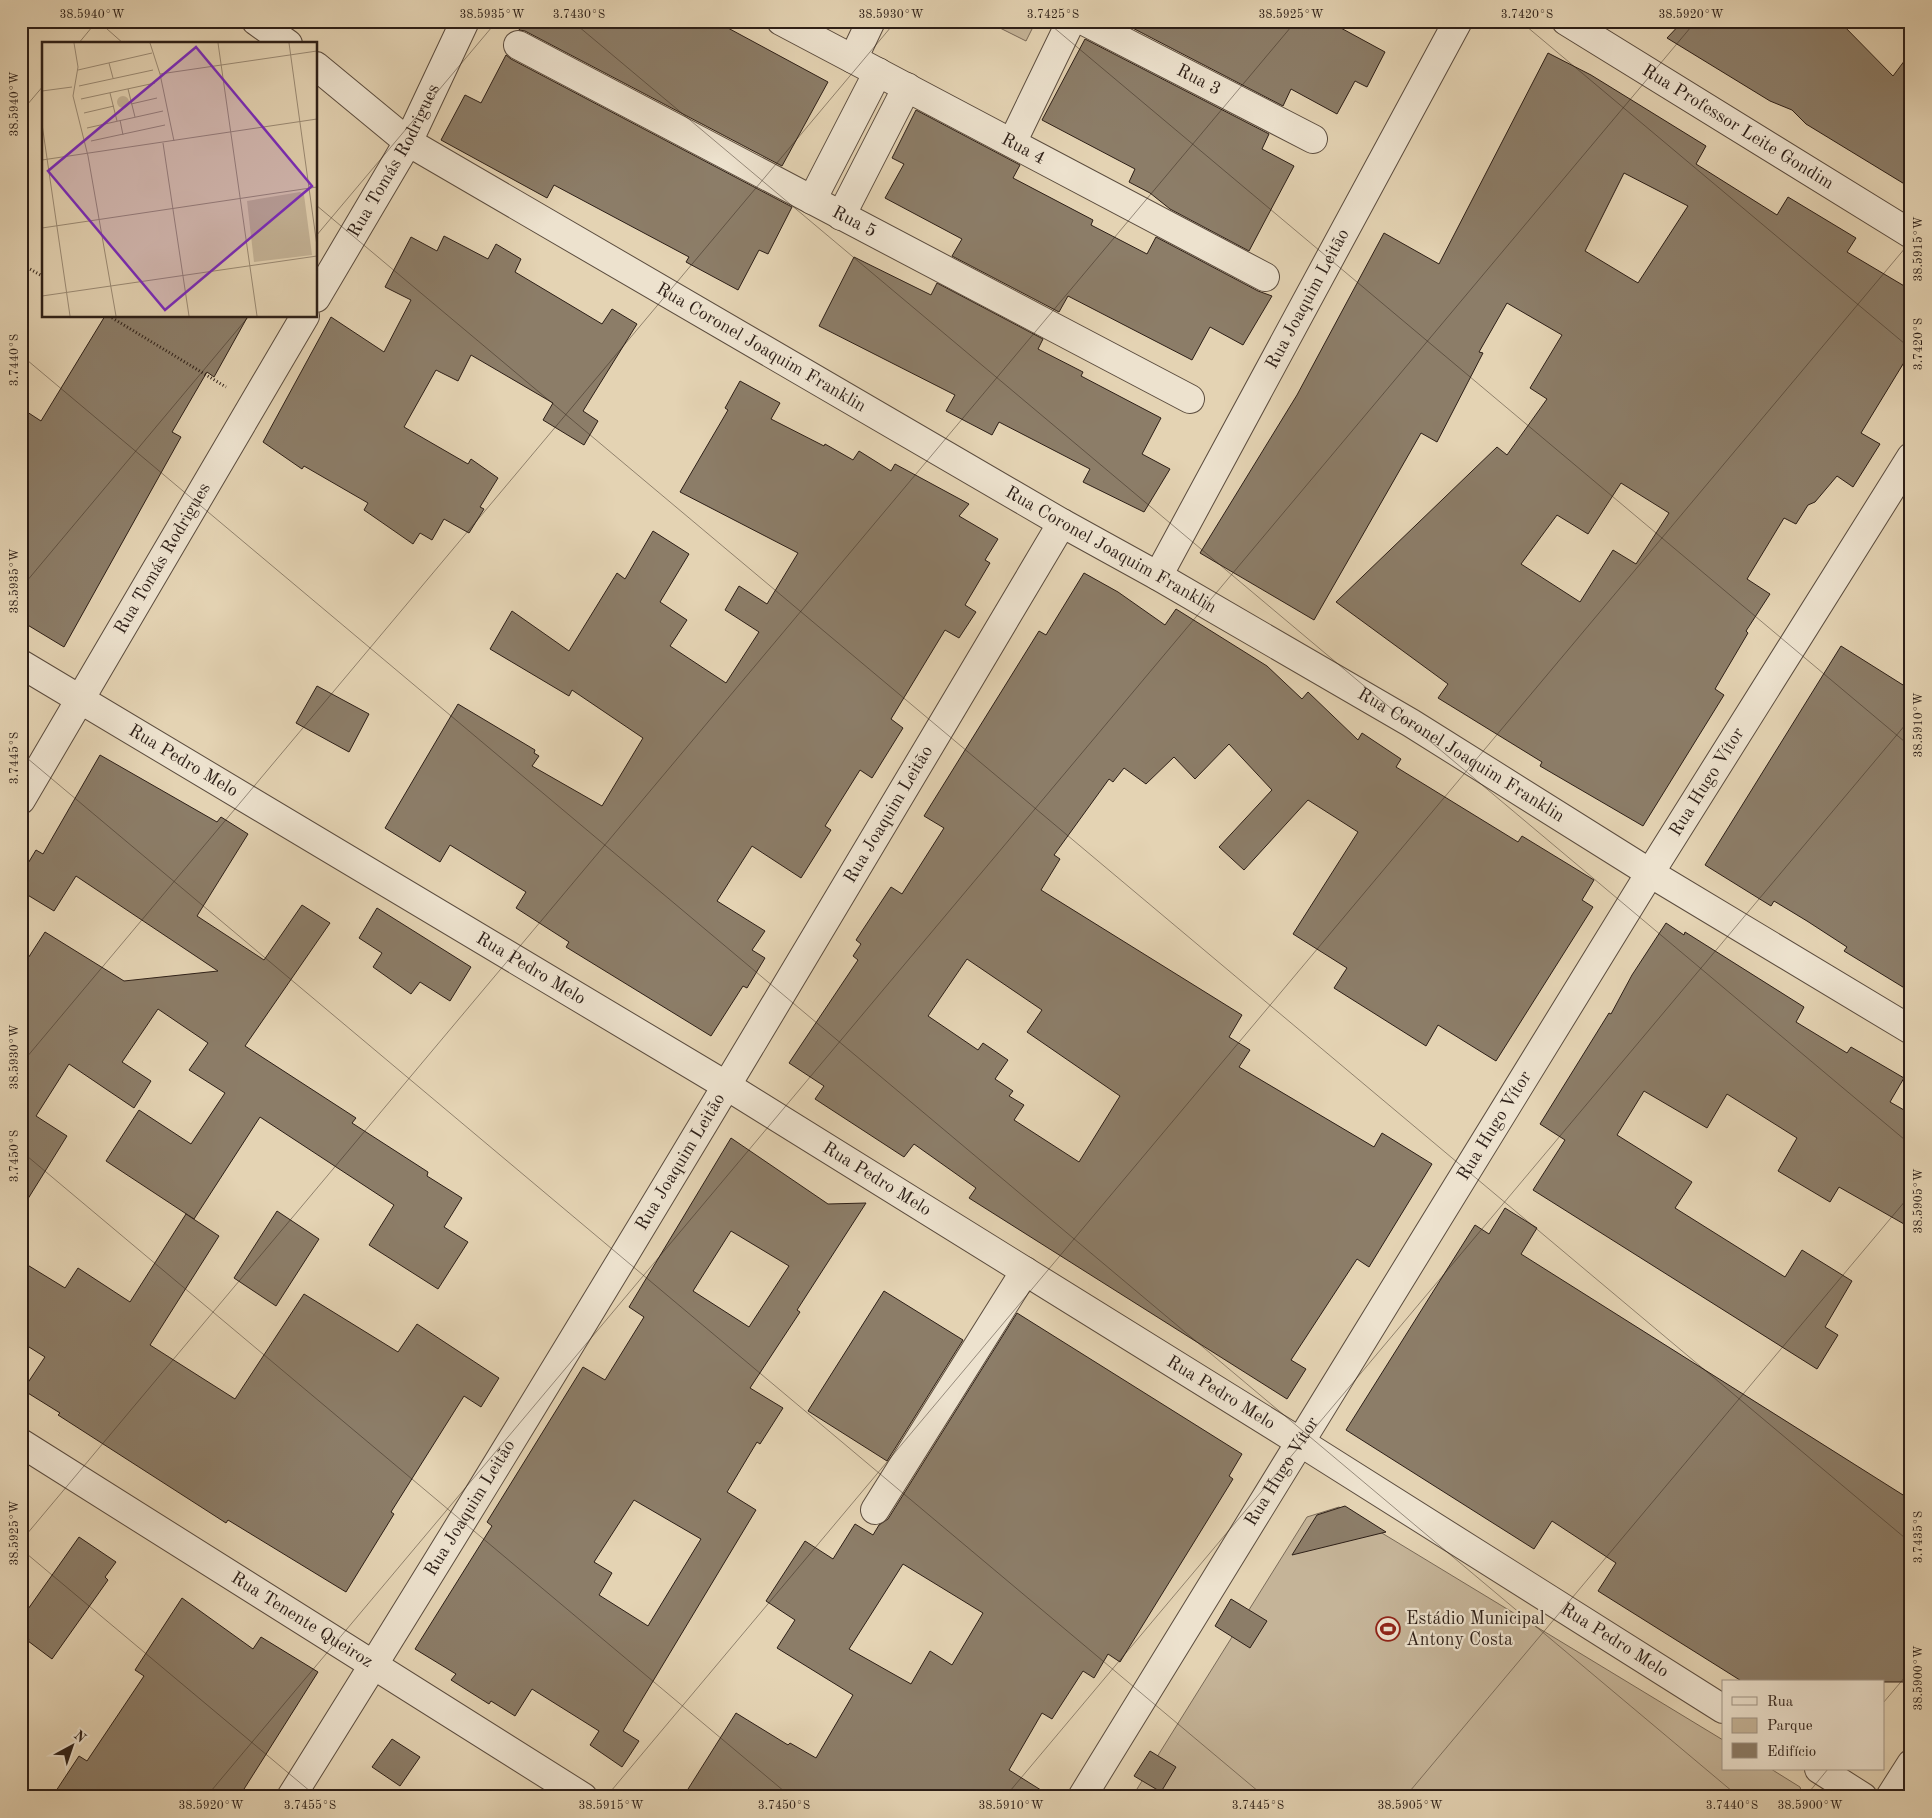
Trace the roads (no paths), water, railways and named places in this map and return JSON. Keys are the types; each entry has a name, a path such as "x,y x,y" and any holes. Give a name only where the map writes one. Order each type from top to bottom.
{"street":[{"path":"256,21 285,42"},
{"name":"Rua Tomás Rodrigues","path":"318,295 408,142 465,21"},
{"name":"Rua 4","path":"781,21 1265,278"},
{"path":"853,59 871,21"},
{"path":"1012,142 1071,21"},
{"name":"Rua 3","path":"1084,21 1313,139"},
{"name":"Rua Joaquim Leitão","path":"1158,576 1458,21"},
{"name":"Rua Professor Leite Gondim","path":"1566,21 1911,234"},
{"name":"Rua 5","path":"518,45 1190,399"},
{"name":"Rua Coronel Joaquim Franklin","path":"318,68 408,142 1062,523 1158,576 1411,723 1650,873 1911,1030"},
{"path":"812,200 878,72"},
{"path":"841,216 906,87"},
{"name":"Rua Tomás Rodrigues","path":"21,800 82,700 304,318"},
{"name":"Rua Hugo Vítor","path":"1082,1797 1650,873 1911,457"},
{"name":"Rua Joaquim Leitão","path":"291,1797 374,1665 727,1086 1062,523"},
{"name":"Rua Pedro Melo","path":"21,664 727,1086 1300,1442 1722,1708"},
{"path":"875,1510 1024,1271"},
{"name":"Rua Tenente Queiroz","path":"21,1443 583,1797"},
{"path":"1890,1797 1911,1764"},
{"path":"1821,1770 1863,1797"}],"place":[{"name":"Estádio Municipal Antony Costa","path":"1388,1629"}]}
